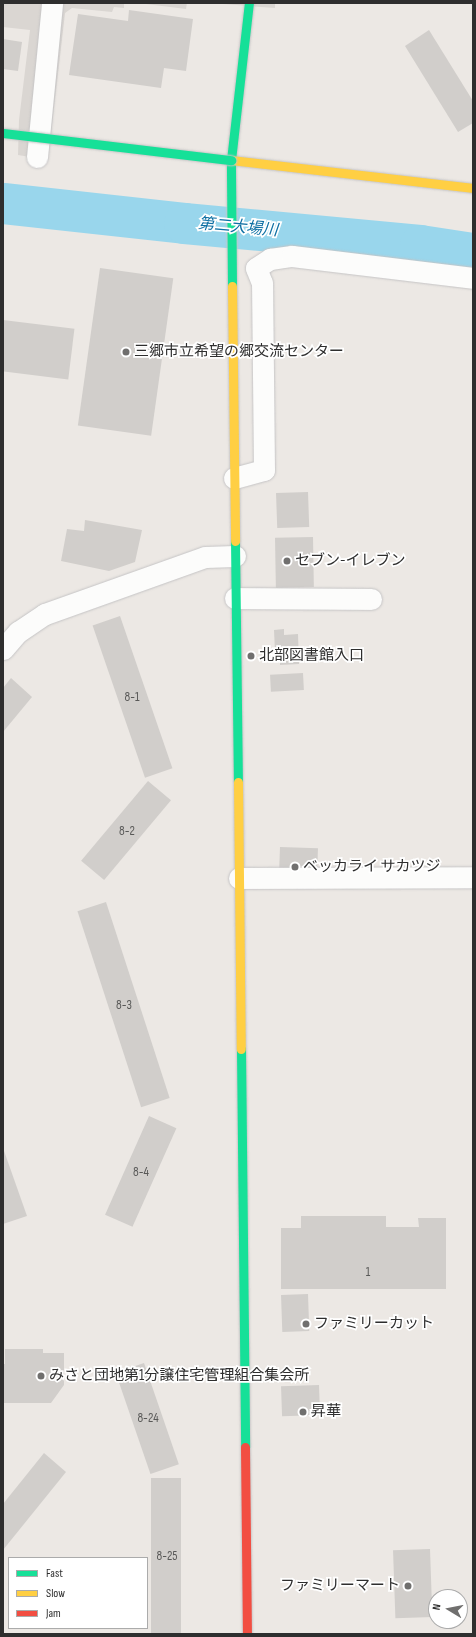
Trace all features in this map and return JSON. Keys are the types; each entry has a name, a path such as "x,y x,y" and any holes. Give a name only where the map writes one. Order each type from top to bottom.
{"street":[{"path":"37,157 48,3"},
{"path":"247,1634 231,160 249,3"},
{"path":"3,133 473,188"},
{"path":"234,478 264,470 262,283 256,268 270,259 292,256 473,278"},
{"path":"3,649 18,632 45,614 205,557 235,556"},
{"path":"236,598 371,599"},
{"path":"239,878 473,877"}],"shaded area":[{"path":"3,3 124,3 124,8 114,7 112,12 72,8 65,13 48,160 18,155 19,120 30,30 3,27"},
{"path":"138,3 187,3 186,9"},
{"path":"210,3 275,3 275,8"}],"building":[{"path":"129,10 193,19 186,71 164,68 161,88 69,75 78,14 128,21"},
{"path":"429,30 473,101 473,123 458,132 405,46"},
{"path":"3,39 22,42 18,71 3,69"},
{"name":"三郷市立希望の郷交流センター","path":"100,268 173,278 151,436 78,425"},
{"path":"3,320 74,329 68,379 3,371"},
{"path":"308,492 309,527 277,528 276,493"},
{"path":"85,520 142,530 135,562 109,571 61,561 67,529 84,531"},
{"path":"313,537 314,587 276,588 275,538"},
{"path":"120,616 172,768 145,778 93,625"},
{"path":"284,629 284,635 298,634 299,664 280,665 280,652 275,652 274,630"},
{"path":"303,673 304,690 271,692 270,675"},
{"path":"11,678 32,697 3,732 3,688"},
{"path":"148,781 171,800 104,880 81,861"},
{"path":"280,847 318,848 317,870 279,869"},
{"path":"106,902 170,1098 141,1107 77,911"},
{"path":"149,1116 176,1128 132,1227 105,1215"},
{"path":"3,1148 27,1216 3,1224"},
{"path":"301,1216 386,1216 386,1227 419,1227 418,1218 446,1218 446,1289 281,1289 281,1228 301,1228"},
{"path":"308,1294 309,1331 282,1332 281,1295"},
{"path":"5,1349 43,1349 43,1353 64,1353 64,1385 51,1403 3,1403 3,1364 5,1364"},
{"path":"144,1363 179,1464 150,1474 116,1373"},
{"path":"319,1385 320,1415 282,1416 281,1386"},
{"path":"44,1453 66,1472 3,1550 3,1504"},
{"path":"151,1478 181,1478 181,1634 151,1634"},
{"path":"430,1549 431,1589 428,1589 428,1617 395,1618 393,1550"}],"waterway":[{"name":"第二大場川","path":"3,203 184,223 420,245 473,253"}],"traffic: fast":[{"path":"232,286 231,160 249,3"},
{"path":"3,133 231,160"},
{"path":"235,541 238,782"},
{"path":"241,1049 245,1447"}],"traffic: slow":[{"path":"231,160 473,188"},
{"path":"232,286 235,541"},
{"path":"238,782 241,1049"}],"traffic: jam":[{"path":"245,1447 247,1634"}],"place":[{"name":"三郷市立希望の郷交流センター","path":"126,352"},
{"name":"セブン-イレブン","path":"287,561"},
{"name":"北部図書館入口","path":"251,656"},
{"name":"ベッカライ サカツジ","path":"295,867"},
{"name":"ファミリーカット","path":"306,1324"},
{"name":"みさと団地第1分譲住宅管理組合集会所","path":"41,1376"},
{"name":"昇華","path":"303,1412"},
{"name":"ファミリーマート","path":"408,1586"}]}
